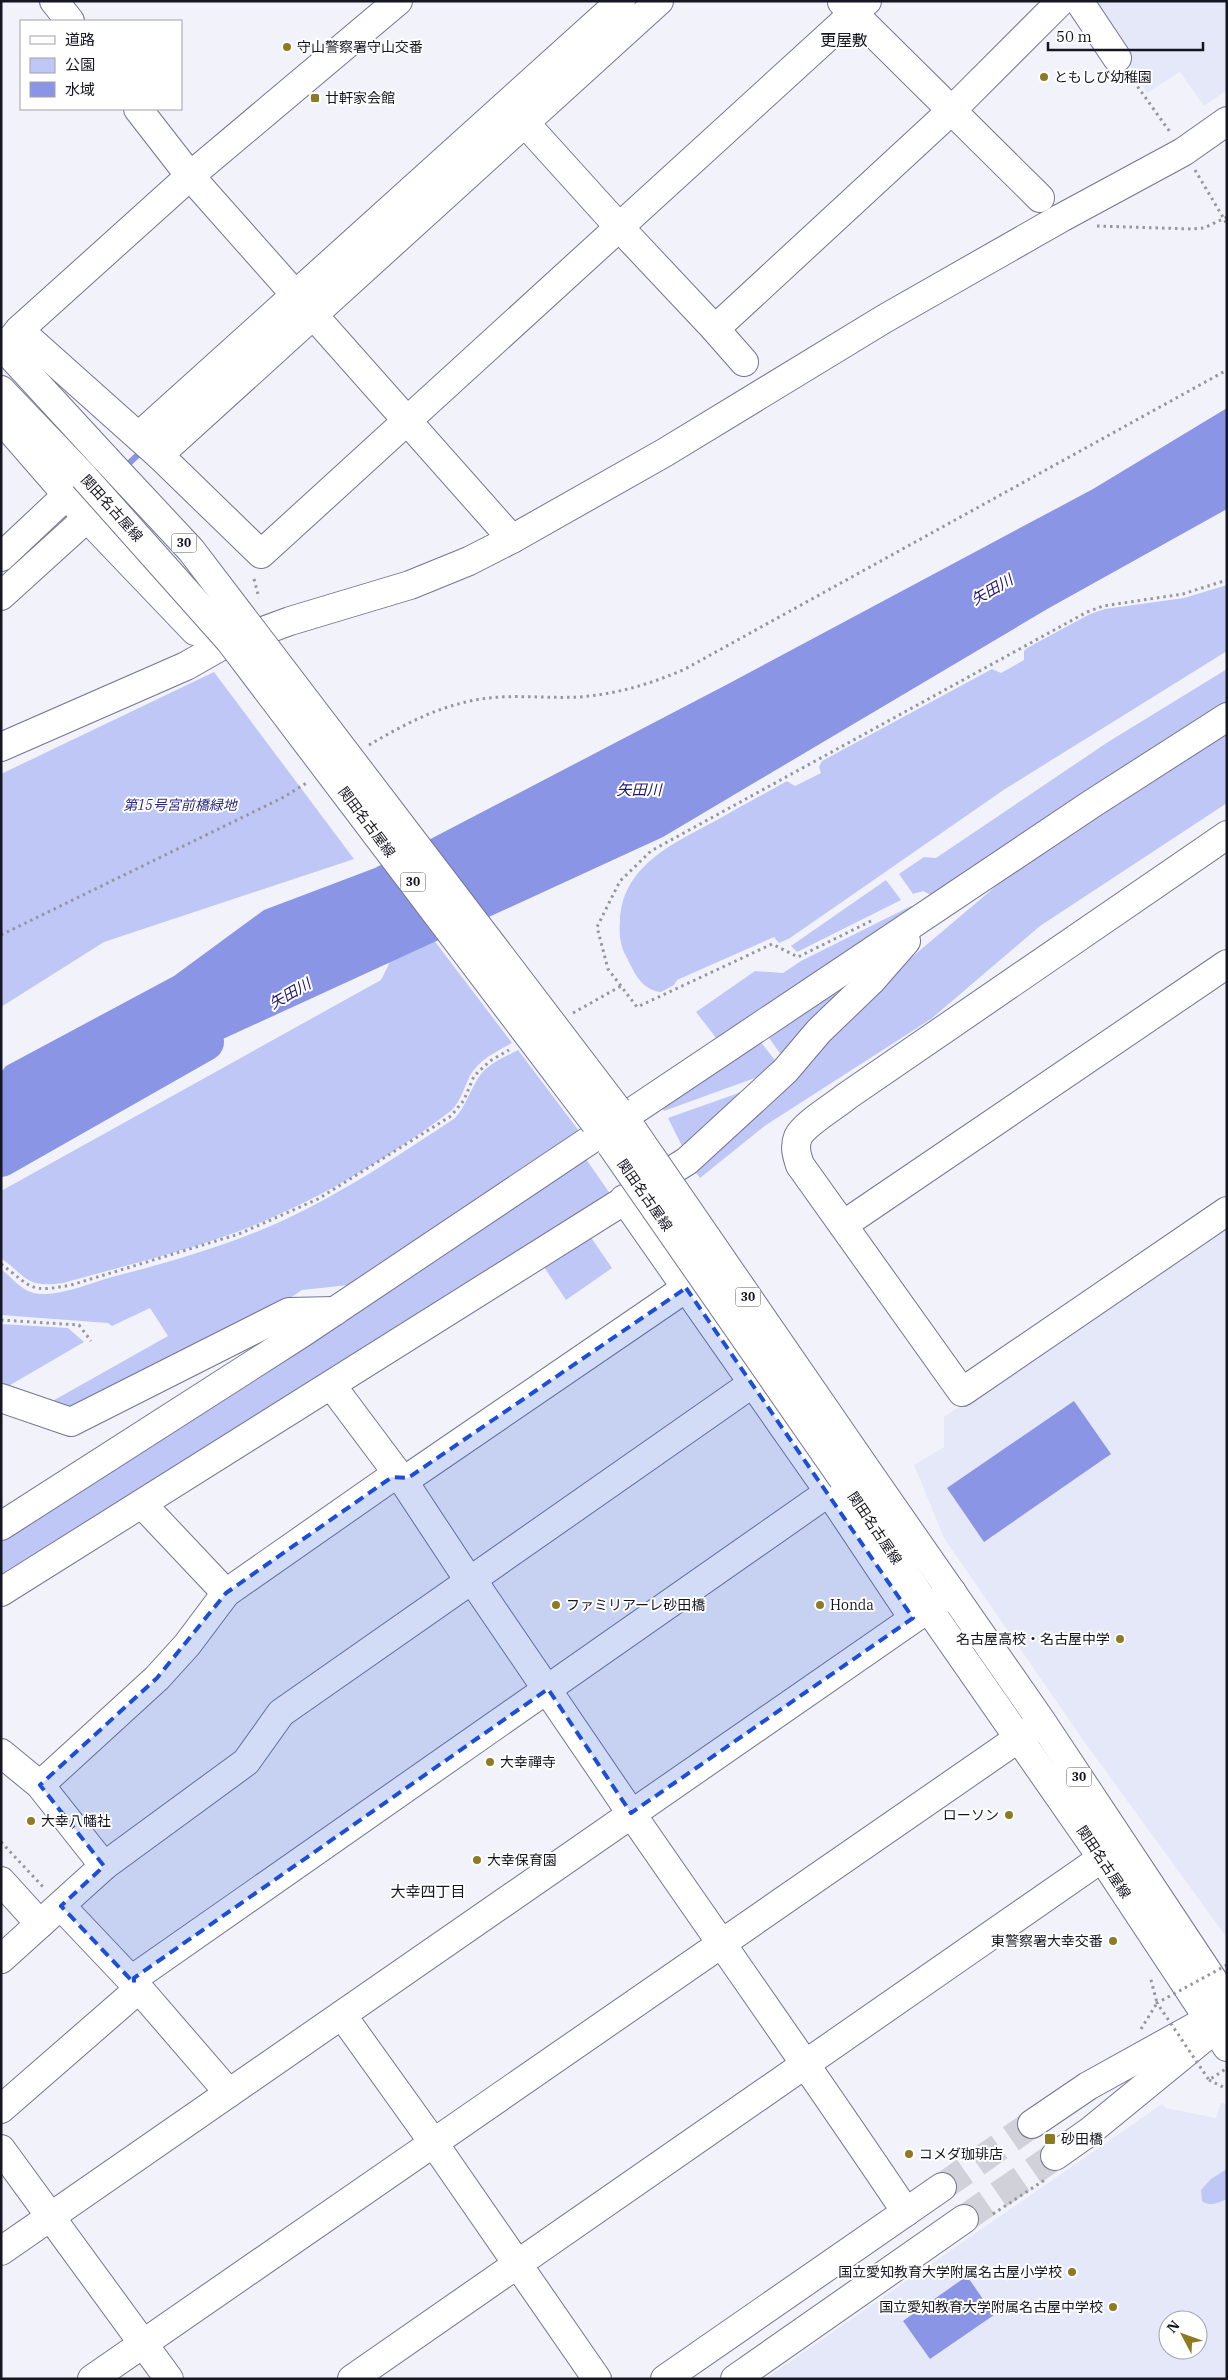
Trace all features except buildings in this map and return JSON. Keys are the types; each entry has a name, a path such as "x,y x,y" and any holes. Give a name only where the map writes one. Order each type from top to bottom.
{"street":[{"path":"54,1 69,20"},
{"path":"398,1 190,176 6,344 149,446 261,554 620,228 854,6 952,110 1040,198"},
{"path":"149,446 294,295 621,1"},
{"path":"149,446 313,316 659,1"},
{"path":"715,329 952,110 1061,1"},
{"path":"1079,1 1117,58"},
{"path":"139,110 190,176 512,539"},
{"path":"1,747 186,666 242,638 290,621 410,585 469,562 664,453 884,319 1061,218 1183,152 1227,121"},
{"path":"525,123 744,362"},
{"name":"関田名古屋線","path":"6,344 106,459 191,550 242,638 614,1126 845,1479 921,1613 1020,1738 1220,2025"},
{"name":"関田名古屋線","path":"1,390 80,502 242,638"},
{"path":"1,419 80,502 195,632"},
{"path":"1,557 80,502"},
{"path":"1,596 80,502"},
{"path":"1,1526 335,1311 614,1126 1093,803 1227,717"},
{"path":"1227,835 847,1096 806,1128 798,1137 796,1152 800,1165 962,1392 1227,1211"},
{"path":"1,1592 332,1386 624,1199 687,1161 785,1071 818,1031 871,981 931,913"},
{"path":"843,1225 1227,964"},
{"path":"1,2109 133,1994 134,1978 845,1479 752,1384 624,1199"},
{"path":"40,1784 157,1678 187,1645 226,1593 392,1477 408,1478 686,1288"},
{"path":"1,1398 71,1422 290,1312 335,1311"},
{"path":"1,1959 104,1866 246,1762 281,1713 752,1384"},
{"path":"332,1386 401,1478 466,1576 472,1581 548,1689 631,1813 806,2063 906,2212"},
{"name":"関田名古屋線","path":"845,1479 952,1592 1042,1722 1227,2001"},
{"path":"142,1504 226,1593"},
{"path":"1,2251 952,1592"},
{"path":"92,2379 1042,1722"},
{"path":"1,1753 40,1784 104,1866"},
{"path":"352,2379 1102,1858"},
{"path":"1,1881 40,1924"},
{"path":"61,1906 134,1983 229,2093"},
{"path":"342,2015 433,2142 597,2379"},
{"path":"1032,2124 1088,2086 1220,2025"},
{"path":"1051,2168 1090,2132 1220,2025"},
{"path":"1,2149 169,2379"},
{"path":"665,2379 942,2187"},
{"path":"735,2379 964,2219"}],"path":[{"path":"1117,58 1170,131"},
{"path":"1195,169 1227,224"},
{"path":"1061,218 1071,225 1192,229 1204,228 1225,218"},
{"path":"364,748 409,722 462,702 515,695 577,697 600,695 627,690 662,679 685,669 1227,370"},
{"path":"254,579 260,601"},
{"path":"874,919 798,957 772,944 636,1007 608,969 597,927 620,882 651,851 1087,612 1103,606 1183,594 1227,580"},
{"path":"1,935 284,797 317,777"},
{"path":"572,1014 620,986"},
{"path":"1,1264 31,1288 48,1290 71,1285 216,1242 261,1226 348,1182 451,1116 464,1100 474,1076 490,1061 514,1047"},
{"path":"1,1320 79,1325 91,1341"},
{"path":"1,1842 61,1906"},
{"path":"1138,2036 1157,2003 1227,1965"},
{"path":"1150,1976 1157,2003 1209,2080 1227,2089"},
{"path":"1209,2080 1227,2068"},
{"path":"993,2214 1051,2168"}],"highlighted area":[{"path":"686,1288 913,1618 631,1813 548,1689 134,1978 134,1983 61,1906 104,1866 40,1785 157,1678 226,1593 392,1477 408,1478"}],"shaded area":[{"path":"1089,1 1227,1 1227,90 1204,106 1180,72 1147,93"},
{"name":"名古屋高校・名古屋中学","path":"1227,1224 1227,1938 1083,1740 944,1538 914,1465 944,1447 944,1417"},
{"name":"国立愛知教育大学附属名古屋小学校","path":"1221,2103 1227,2104 1227,2379 765,2379 1162,2104 1166,2108 1216,2118"}],"green space":[{"path":"1227,585 1227,651 1005,789 790,938 779,943 774,937 677,980 674,985 661,992 648,988 635,974 622,948 620,939 623,902 630,886 640,871 668,848 787,781 795,786 821,773 819,767 822,761 992,669 1001,673 1024,660 1024,651 1027,648 1090,614 1105,609 1184,598"},
{"path":"1227,669 1227,704 937,898 923,891 913,894 899,874 924,857 936,858 1108,742"},
{"name":"第15号宮前橋緑地","path":"214,672 354,859 104,942 1,1007 1,774"},
{"path":"1227,726 1227,803 1040,926 931,1019 766,1125 700,1178 695,1171 873,990 1028,859"},
{"path":"886,880 901,900 797,952 791,946"},
{"path":"911,906 916,912 720,1043 696,1012 755,971 783,973 801,961"},
{"path":"430,935 512,1043 488,1058 472,1072 460,1099 452,1110 375,1163 320,1195 292,1209 213,1240 63,1283 34,1283 1,1258 1,1191 381,980 390,962"},
{"path":"833,992 840,1000 784,1059 767,1035"},
{"path":"759,1040 779,1065 763,1075 664,1111 663,1109"},
{"path":"518,1050 582,1135 358,1284 302,1290 269,1312 68,1410 49,1403 168,1336 150,1308 112,1326 108,1323 1,1315 1,1269 20,1286 29,1291 51,1294 174,1260 261,1230 305,1210 349,1186 455,1118 480,1075 495,1062"},
{"path":"744,1091 684,1150 668,1118"},
{"path":"586,1159 613,1198 1,1585 1,1538"},
{"path":"590,1236 612,1268 566,1300 544,1267"},
{"path":"1,1324 68,1328 84,1342 5,1388 1,1387"},
{"path":"1227,2169 1227,2199 1211,2204 1202,2201 1201,2190 1211,2179"}],"water":[{"name":"矢田川","path":"1227,408 1227,509 1049,608 663,837 64,1112 1,1160 1,1072 6,1066 174,976 264,910 375,868 726,685 1093,489"},
{"path":"1074,1401 1111,1454 984,1542 947,1488"},
{"path":"967,2276 994,2315 930,2359 903,2321"}],"waterway":[{"path":"124,468 144,449"},
{"name":"矢田川","path":"1,1158 205,1042"}],"tunnel":[{"path":"942,2187 1032,2124"},
{"path":"964,2219 1055,2156"}],"place":[{"name":"守山警察署守山交番","path":"287,47"},
{"name":"ともしび幼稚園","path":"1044,77"},
{"name":"廿軒家会館","path":"315,98"},
{"name":"ファミリアーレ砂田橋","path":"556,1605"},
{"name":"Honda","path":"820,1605"},
{"name":"名古屋高校・名古屋中学","path":"1120,1639"},
{"name":"大幸禪寺","path":"490,1762"},
{"name":"ローソン","path":"1009,1815"},
{"name":"大幸八幡社","path":"31,1821"},
{"name":"大幸保育園","path":"477,1860"},
{"name":"東警察署大幸交番","path":"1113,1941"},
{"name":"砂田橋","path":"1050,2139"},
{"name":"コメダ珈琲店","path":"909,2154"},
{"name":"国立愛知教育大学附属名古屋小学校","path":"1072,2272"},
{"name":"国立愛知教育大学附属名古屋中学校","path":"1113,2307"}],"district":[{"name":"更屋敷","path":"844,40"},
{"name":"大幸四丁目","path":"428,1892"}]}
